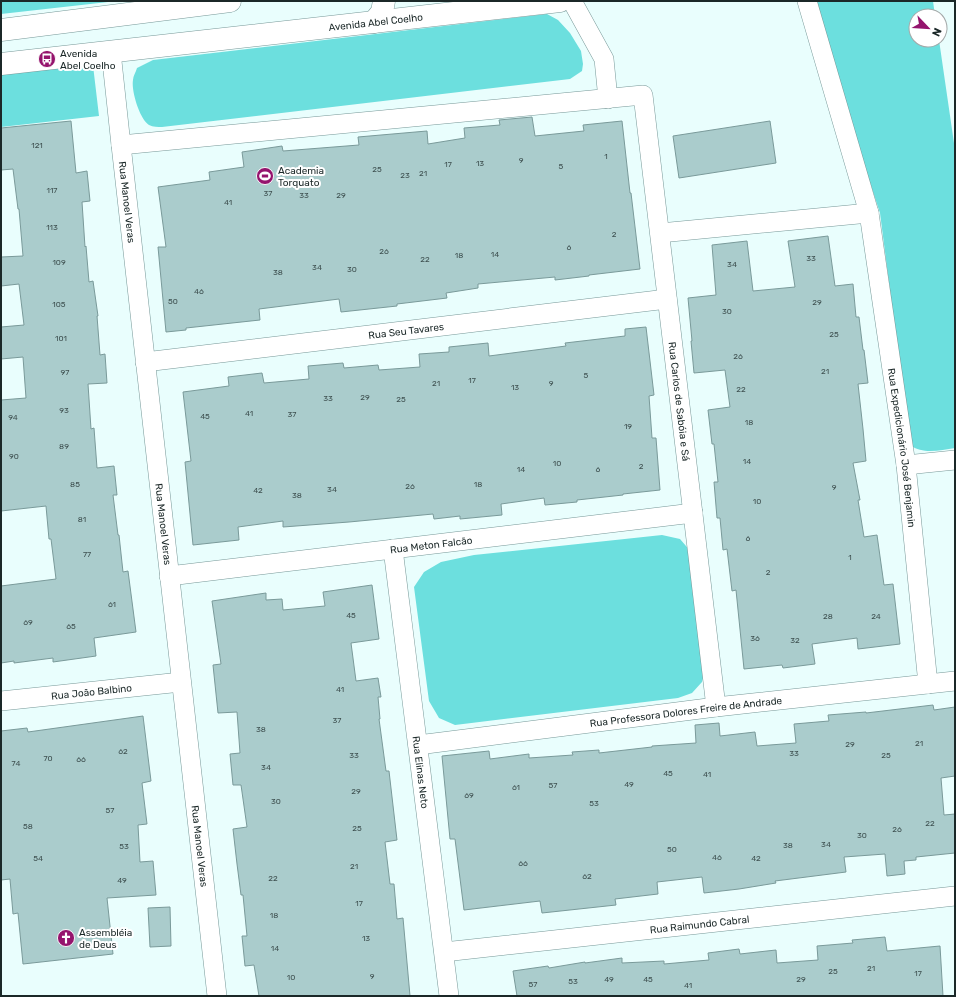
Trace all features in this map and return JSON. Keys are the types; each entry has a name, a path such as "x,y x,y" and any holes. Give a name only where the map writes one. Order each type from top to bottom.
{"street":[{"path":"1,30 230,1"},
{"path":"374,22 382,12 384,1"},
{"name":"Avenida Abel Coelho","path":"1,64 374,22 403,9 560,1"},
{"path":"121,145 608,99 604,60 572,1"},
{"name":"Rua Expedicionário José Benjamin","path":"807,1 869,213 906,465 928,684"},
{"name":"Rua Manoel Veras","path":"111,52 216,996"},
{"name":"Rua Carlos de Sabóia e Sá","path":"608,99 643,95 716,707"},
{"path":"660,233 869,213"},
{"name":"Rua Seu Tavares","path":"145,362 668,299"},
{"path":"906,465 955,460"},
{"name":"Rua Meton Falcão","path":"169,576 693,513"},
{"name":"Rua Elinas Neto","path":"393,549 449,996"},
{"name":"Rua Professora Dolores Freire de Andrade","path":"418,745 716,707 955,681"},
{"name":"Rua João Balbino","path":"1,700 181,682"},
{"name":"Rua Raimundo Cabral","path":"444,952 955,896"}],"shaded area":[{"path":"1,1 117,1 1,14"},
{"path":"815,1 933,1 934,8 908,8 908,48 940,48 955,150 955,448 938,451 926,451 910,445 880,213 823,41"},
{"path":"547,14 558,20 570,33 581,51 583,64 582,71 570,79 162,127 152,126 146,122 139,111 133,91 133,78 137,68 153,60"},
{"path":"92,57 99,116 1,127 1,69"},
{"path":"662,535 680,539 692,553 706,665 702,682 692,693 678,698 455,725 439,718 429,701 414,587 424,572 441,562 474,555"}],"building":[{"path":"532,117 535,136 584,131 583,125 622,121 640,269 555,280 555,277 478,284 478,288 446,293 447,298 397,304 397,306 341,312 339,299 259,309 260,320 186,328 186,330 166,332 158,247 166,247 158,187 210,180 209,172 244,167 242,152 282,146 283,151 359,145 358,137 427,131 428,144 465,138 464,128 500,125 499,120"},
{"path":"71,121 76,173 87,171 90,201 82,202 85,247 86,246 89,282 93,281 98,316 100,355 105,354 107,383 88,384 91,429 94,428 97,468 114,466 117,495 113,495 118,535 123,572 128,571 136,632 94,638 96,656 53,662 53,658 14,663 14,661 1,663 1,586 56,579 51,539 49,539 46,506 1,511 1,400 26,398 23,357 1,359 1,327 24,325 19,284 1,286 1,257 23,256 19,209 13,169 1,170 1,128"},
{"path":"770,121 776,163 679,178 673,136"},
{"path":"828,236 835,286 853,284 856,317 859,317 868,383 858,384 866,461 853,463 860,500 858,500 864,537 877,535 884,585 893,584 900,644 858,649 857,638 812,644 815,664 783,668 782,665 744,669 736,590 732,591 727,549 723,550 720,518 717,518 714,482 718,482 714,444 712,444 708,410 730,407 725,370 694,373 688,298 716,295 712,245 747,241 753,291 795,287 788,241"},
{"path":"646,327 654,395 649,396 652,438 656,438 660,490 545,505 544,498 501,504 502,515 460,519 460,516 434,519 433,514 283,527 283,521 238,527 239,540 193,545 185,462 191,461 183,392 229,386 228,377 262,373 264,383 309,379 308,366 343,363 344,368 378,365 379,370 420,367 419,354 449,352 449,347 488,343 489,356 566,346 565,343 625,336 625,329"},
{"path":"372,585 379,639 351,643 356,681 378,678 381,697 378,697 379,719 386,771 389,771 397,840 385,842 390,884 394,884 397,919 403,918 410,996 259,996 254,965 245,966 242,936 247,936 243,895 241,895 233,829 247,827 241,785 233,785 230,754 240,753 237,712 218,713 213,665 221,664 212,601 266,593 266,600 282,599 283,610 325,606 323,592"},
{"path":"933,705 934,710 955,707 955,776 941,778 944,815 955,814 955,853 916,857 916,860 904,861 905,874 887,876 885,854 844,857 846,872 775,881 776,883 739,889 704,893 702,877 657,882 658,894 615,899 616,905 542,913 540,901 464,910 455,839 450,839 442,756 489,751 490,759 529,754 529,758 573,755 572,752 599,750 599,753 652,746 696,743 695,725 719,723 720,736 755,732 757,746 796,743 794,724 829,721 828,715 866,713"},
{"path":"143,716 151,781 142,783 147,824 138,825 140,862 153,861 156,895 107,898 113,954 23,964 18,913 13,914 10,879 1,880 1,731 27,728 28,732"},
{"path":"170,907 171,946 150,947 148,908"},
{"path":"885,937 887,951 940,946 943,996 517,996 513,971 548,966 549,968 622,958 622,963 664,961 664,964 709,960 708,953 739,949 740,954 776,950 777,963 818,960 817,946 853,943 852,940"}],"place":[{"name":"Avenida Abel Coelho","path":"47,59"},
{"name":"Academia Torquato","path":"265,176"},
{"name":"Assembléia de Deus","path":"66,938"}]}
